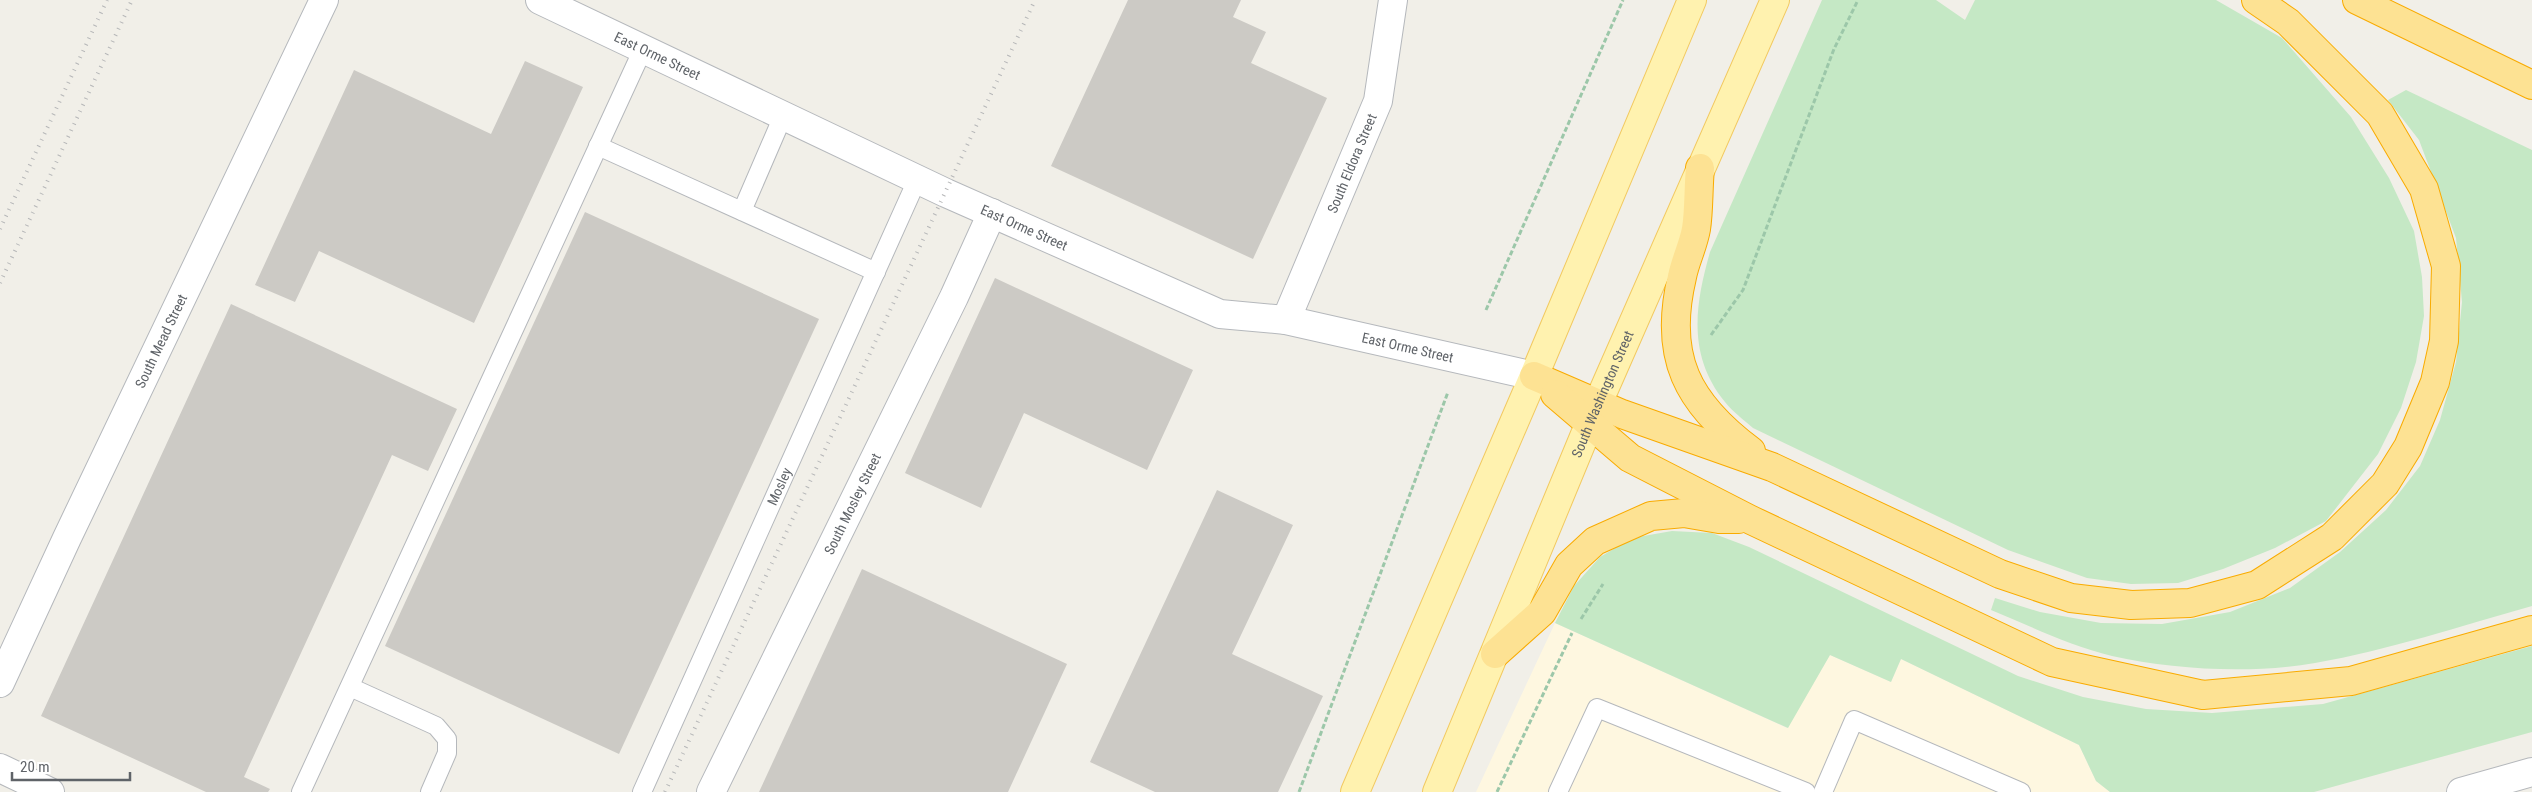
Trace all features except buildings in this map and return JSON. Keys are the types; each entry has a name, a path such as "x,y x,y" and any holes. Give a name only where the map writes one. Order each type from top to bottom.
{"highway":[{"path":"1534,376 1594,414 1772,466 2000,574 2071,598 2131,606 2190,603 2256,585 2332,537 2385,484 2408,446 2435,382 2444,341 2446,266 2424,190 2380,114 2288,22 2256,0"},
{"path":"2357,0 2532,85"},
{"path":"1700,168 1696,230 1682,277 1674,317 1679,360 1696,400 1723,430 1772,466"},
{"path":"1594,414 1630,458 1750,520 2052,662 2203,695 2351,681 2532,630"},
{"path":"1495,654 1542,612 1569,565 1594,542 1651,516 1684,513 1719,519 1750,520"}],"main road":[{"path":"1355,792 1534,376 1692,0"},
{"name":"South Washington Street","path":"1437,792 1594,414 1775,0"}],"street":[{"name":"South Mead Street","path":"0,683 67,538 324,0"},
{"name":"East Orme Street","path":"540,0 918,180 1220,314 1286,320 1534,376"},
{"name":"South Eldora Street","path":"1286,320 1378,101 1392,0"},
{"name":"South Mosley Street","path":"711,792 945,315 992,213"},
{"path":"0,768 50,792"},
{"path":"2461,792 2532,772"}],"lane":[{"path":"302,792 642,49"},
{"path":"742,211 783,116"},
{"path":"598,146 876,272"},
{"name":"Mosley","path":"642,792 918,180"},
{"path":"350,687 436,726 447,739 447,753 430,792"},
{"path":"1558,792 1597,708 1806,792"},
{"path":"1823,792 1854,720 2021,792"}],"path":[{"path":"1486,310 1623,0"},
{"path":"1707,340 1743,290 1834,49 1858,0"},
{"path":"1298,792 1450,388"},
{"path":"1496,792 1567,642 1605,579"}],"shaded area":[{"path":"1555,623 1787,728 1830,655 1891,682 1901,659 2079,745 2096,781 2110,792 1476,792"}],"green space":[{"path":"1822,0 1936,0 1965,20 1975,0 2216,0 2282,38 2351,117 2389,178 2414,231 2422,277 2424,316 2416,362 2401,408 2378,454 2326,521 2275,548 2223,569 2178,583 2131,584 2087,578 2008,550 1753,428 1731,409 1713,384 1700,348 1698,310 1705,272 1710,252"},
{"path":"2406,90 2532,150 2532,606 2397,645 2343,658 2266,669 2214,669 2161,665 2112,656 2066,641 1991,610 1995,598 2040,612 2101,623 2162,624 2230,612 2290,588 2340,552 2386,510 2420,466 2440,420 2456,362 2462,302 2456,238 2419,140 2388,100"},
{"path":"1672,531 1712,533 1749,547 2018,676 2083,697 2146,709 2212,713 2323,704 2532,646 2532,732 2314,792 2110,792 2096,781 2079,745 1901,659 1891,682 1830,655 1788,728 1555,623 1574,586 1600,557 1632,538"}],"railway":[{"path":"0,229 107,0"},
{"path":"0,283 132,0"},
{"path":"665,792 1035,0"}]}
